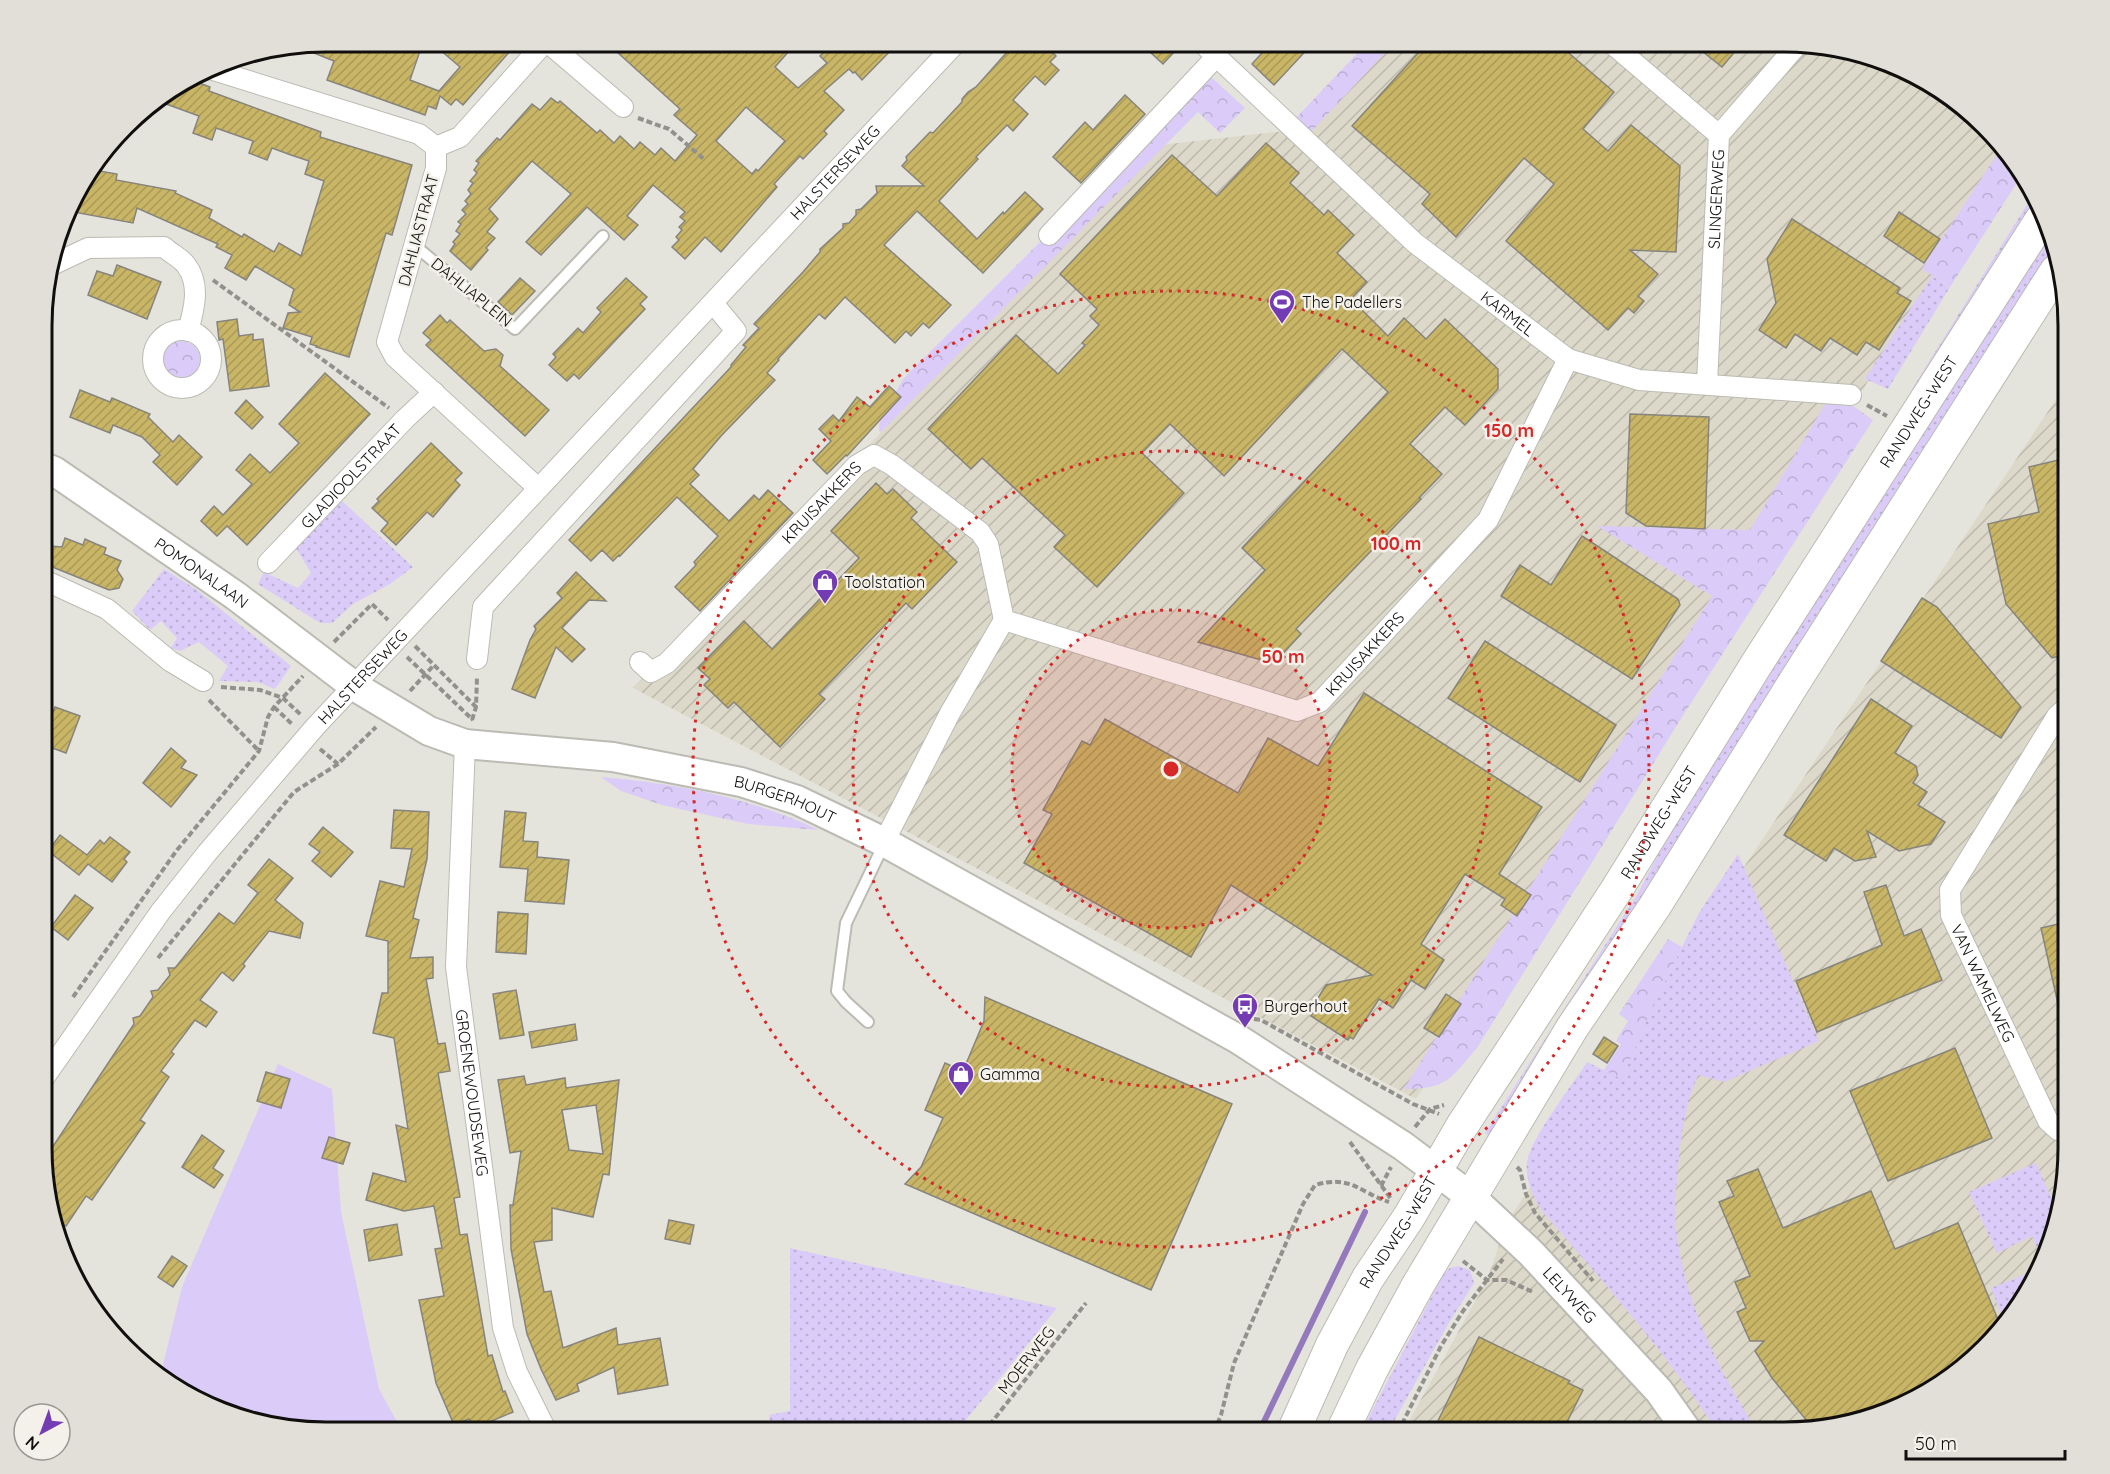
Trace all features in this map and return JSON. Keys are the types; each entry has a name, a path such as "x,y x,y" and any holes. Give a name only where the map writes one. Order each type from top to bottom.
{"main road":[{"name":"RANDWEG-WEST","path":"1297,1422 1332,1345 1368,1278 1409,1217 1462,1126 1617,889 1756,665 2038,225"},
{"path":"1347,1422 1372,1369 1412,1296 1572,1028 1655,906 1801,671 2053,276"}],"street":[{"path":"222,73 419,134 436,147 460,137 537,52"},
{"path":"558,52 623,107"},
{"name":"HALSTERSEWEG","path":"52,1067 161,911 207,853 315,727 948,52"},
{"name":"KARMEL","path":"1211,52 1415,243 1568,358 1639,380 1707,383 1851,395"},
{"path":"1623,52 1719,135"},
{"name":"SLINGERWEG","path":"1707,383 1719,135 1791,52"},
{"path":"1049,235 1216,57"},
{"name":"DAHLIASTRAAT","path":"436,147 436,168 387,342 395,357 538,488"},
{"path":"61,261 88,248 164,247 186,266 195,285 194,309 189,331"},
{"path":"477,659 483,607 736,331 713,303"},
{"name":"KRUISAKKERS","path":"640,662 651,672 667,663 857,465 874,455 892,465 980,532 988,544 1004,620 1297,711 1320,702 1488,520 1568,358"},
{"name":"GLADIOOLSTRAAT","path":"268,563 405,419 434,392"},
{"name":"POMONALAAN","path":"52,471 236,596 354,686"},
{"path":"52,584 107,609 170,661 203,681"},
{"path":"884,842 950,713 1004,620"},
{"name":"BURGERHOUT","path":"354,686 429,731 465,744 613,757 741,782 797,800 884,842 1238,1039 1403,1146 1436,1170"},
{"name":"VAN WAMELWEG","path":"2058,715 1950,890 1951,915 2048,1121 2058,1130"},
{"name":"GROENEWOUDSEWEG","path":"465,744 456,967 503,1328 517,1372 542,1422"},
{"name":"LELYWEG","path":"1436,1170 1471,1197 1531,1253 1659,1390 1681,1422"}],"lane":[{"name":"DAHLIAPLEIN","path":"414,245 515,329 603,236"},
{"path":"868,1022 837,991 846,923 884,842"}],"path":[{"path":"623,107 629,115 669,129 705,160"},
{"path":"186,266 205,274 373,398"},
{"path":"1851,395 1890,418"},
{"path":"465,744 476,707 477,659"},
{"path":"158,958 294,792 350,754 434,665"},
{"path":"259,751 204,695 203,681 225,689 260,690 283,698 315,727"},
{"path":"71,1000 177,850 259,751 268,717 283,698"},
{"path":"1250,1019 1261,1020 1413,1104 1430,1109 1462,1126"},
{"path":"1497,1152 1520,1170 1526,1194 1535,1213 1597,1285"},
{"path":"1218,1422 1234,1363 1304,1203 1315,1185 1330,1181 1347,1182 1370,1196 1395,1204"},
{"path":"1403,1422 1441,1346 1457,1320 1516,1240"},
{"name":"MOERWEG","path":"992,1422 1086,1303"}],"shaded area":[{"path":"1365,52 1784,52 1819,55 1855,62 1888,73 1921,89 1964,120 1990,146 2004,165 1416,1099 633,688 1160,145 1294,130"},
{"path":"2058,396 2058,1148 2052,1201 2043,1236 2021,1285 2011,1300 1990,1328 1964,1354 1921,1385 1872,1407 1837,1416 1784,1422 1409,1422 1487,1280 1507,1222"}],"green space":[{"path":"1359,52 1386,52 1310,133 1295,119"},
{"path":"1208,74 1245,108 1220,133 1198,112 881,432 879,431 879,424 903,379"},
{"path":"1997,155 2017,183 1950,287 1922,269"},
{"path":"2028,203 2036,220 1925,395 1912,389"},
{"path":"2044,241 2049,258 1491,1137 1485,1133 1637,895 1686,803"},
{"path":"1932,276 1950,287 1888,389 1865,379"},
{"path":"181,341 195,346 200,360 195,374 181,379 167,374 162,360 167,346"},
{"path":"1827,401 1852,405 1873,420 1682,717 1477,1048 1447,1080 1430,1087 1404,1089 1712,596 1597,526 1750,530"},
{"path":"341,500 413,567 390,584 353,604 332,623 320,623 258,584 264,572 298,588 311,573 294,545"},
{"path":"164,569 197,590 291,666 275,689 258,682 219,681 228,666 199,642 180,651 171,648 177,638 161,621 150,630 132,611"},
{"path":"601,777 657,783 713,794 767,809 819,830 748,824 662,805 621,791"},
{"path":"1738,854 1819,1041 1724,1082 1698,1075 1684,1121 1675,1209 1678,1244 1684,1273 1692,1301 1715,1355 1752,1422 1711,1422 1656,1346 1542,1211 1530,1188 1527,1175 1527,1162 1536,1139 1587,1062 1622,1079 1653,1005 1699,913"},
{"path":"1668,939 1682,947 1653,1005 1622,1079 1604,1070 1621,1044 1616,1041 1628,1021 1619,1014"},
{"path":"278,1064 332,1089 341,1212 379,1389 397,1422 326,1422 273,1416 238,1407 189,1385 162,1367 182,1287"},
{"path":"2036,1163 2052,1200 2038,1250 2032,1236 1997,1253 1969,1192"},
{"path":"790,1248 1057,1308 964,1422 770,1422 769,1415 790,1411"},
{"path":"1458,1266 1470,1270 1474,1283 1447,1326 1394,1422 1366,1422 1443,1275 1450,1268"},
{"path":"2027,1274 2001,1314 1991,1288"}],"building":[{"path":"420,52 410,80 439,91 460,67 443,52 509,52 463,105 456,99 451,105 440,96 436,109 428,106 425,115 327,80 334,61 313,53"},
{"path":"617,52 788,52 775,67 798,88 827,63 820,56 824,52 889,52 862,80 849,69 824,91 844,110 824,131 827,134 803,159 800,156 774,184 777,187 721,252 705,237 685,259 672,247 679,240 676,237 682,230 679,227 685,221 680,217 685,212 653,185 627,216 638,225 624,240 587,207 541,255 526,242 571,194 532,161 489,209 498,219 487,232 495,238 471,270 450,251 455,244 453,242 460,234 456,231 461,224 458,222 466,214 462,210 468,204 465,201 471,194 468,190 473,183 470,181 477,173 474,170 479,163 476,161 497,138 500,140 532,104 540,110 551,98 558,103 560,101 597,133 600,130 614,143 620,136 634,149 640,142 655,155 661,148 675,161 697,135 674,115 680,109","holes":["746,107 785,141 758,171 756,169 752,174 716,141"]},
{"path":"1007,52 1052,52 1056,56 1050,62 1059,70 1045,85 1035,76 1013,100 1028,114 1013,131 1007,125 939,201 977,239 1025,192 1043,209 983,273 917,211 884,245 951,305 929,328 923,323 911,336 906,331 895,343 845,297 825,319 819,314 778,359 767,373 775,380 693,469 699,475 690,484 729,521 754,495 759,500 768,490 793,513 700,611 675,587 696,565 694,562 718,536 677,497 620,556 613,561 602,550 591,561 569,540 731,367 746,347 743,345 759,328 754,324 803,272 820,249 843,228 843,224 849,223 856,215 856,210 861,209 877,193 876,186 924,186 902,166 907,160 906,157 930,132 933,133 962,102 968,92 976,87"},
{"path":"1150,52 1174,52 1163,64"},
{"path":"1263,52 1305,52 1274,85 1252,64"},
{"path":"1419,52 1568,52 1614,92 1583,129 1608,151 1631,125 1680,166 1676,252 1630,250 1658,274 1638,296 1644,301 1634,313 1628,308 1608,330 1506,241 1554,184 1524,158 1456,237 1422,204 1430,194 1352,126"},
{"path":"1703,52 1734,52 1722,67"},
{"path":"200,83 210,87 209,91 321,132 320,137 412,165 392,235 386,233 349,357 316,347 310,344 312,337 283,328 288,313 300,312 289,305 294,289 255,266 246,280 225,268 232,255 216,247 218,244 137,208 133,223 77,213 101,171 117,174 116,180 176,191 175,193 212,210 209,218 242,237 244,234 274,252 279,243 301,256 324,181 305,174 309,161 272,148 267,160 249,153 253,141 216,128 212,140 193,133 199,116 167,104"},
{"path":"1125,95 1145,114 1081,183 1053,157 1085,122 1093,130"},
{"path":"1266,143 1299,173 1290,183 1324,215 1328,210 1354,235 1337,253 1367,282 1351,299 1388,336 1404,318 1426,339 1445,319 1498,369 1498,389 1465,425 1445,407 1410,444 1442,474 1419,498 1421,499 1296,629 1301,634 1277,660 1269,652 1261,660 1198,642 1265,570 1242,548 1388,392 1342,349 1224,476 1170,424 1142,453 1184,493 1097,587 1054,547 1065,535 982,458 971,469 928,429 1016,335 1058,374 1085,345 1082,343 1099,325 1090,316 1097,309 1060,274 1172,155 1217,196"},
{"path":"1899,212 1940,239 1924,263 1884,236"},
{"path":"1792,219 1900,288 1897,293 1911,301 1879,350 1866,342 1857,355 1830,338 1821,351 1795,334 1786,348 1759,330 1776,303 1767,259"},
{"path":"117,265 161,282 147,319 88,295 97,271 113,276"},
{"path":"520,278 535,291 512,315 498,302"},
{"path":"626,278 647,297 640,304 645,309 579,379 574,374 567,381 549,365 556,357 553,354 578,328 583,333 601,312 597,308"},
{"path":"440,315 447,323 450,320 484,351 496,349 503,355 500,366 549,410 525,436 426,345 431,340 423,333"},
{"path":"237,319 239,336 253,334 253,340 263,339 269,386 230,391 223,339 219,340 217,322"},
{"path":"325,373 370,414 247,545 227,526 217,536 201,521 214,506 223,515 252,484 236,470 250,454 270,473 299,443 279,424"},
{"path":"889,386 901,397 847,456 827,474 813,460 831,441 819,429 833,415 839,421 857,397 870,407"},
{"path":"80,390 110,402 112,398 150,414 148,417 173,442 179,435 202,457 177,485 153,462 160,455 142,437 113,425 110,433 70,417"},
{"path":"246,400 263,417 252,429 235,413"},
{"path":"1630,414 1709,417 1705,529 1646,526 1626,513"},
{"path":"431,443 462,473 455,480 460,485 433,517 427,512 396,545 381,531 388,523 372,508 379,501 377,499"},
{"path":"2058,460 2058,656 2052,658 2006,604 1988,524 2039,512 2029,467"},
{"path":"876,483 887,494 893,489 917,512 911,518 957,562 912,609 906,603 819,694 825,699 780,747 734,702 728,708 704,685 710,679 698,668 744,621 772,649 859,558 831,531"},
{"path":"1582,536 1678,599 1680,605 1632,679 1501,596 1520,565 1551,585"},
{"path":"65,538 83,545 85,539 106,548 104,554 121,561 117,570 123,579 119,588 109,590 55,568 52,566 52,546 62,547"},
{"path":"576,572 606,601 589,600 562,628 585,649 572,662 556,647 535,698 512,689 536,629 534,626 562,598 557,593"},
{"path":"1922,598 1937,607 2021,707 2001,738 1881,661"},
{"path":"1485,641 1616,725 1580,782 1448,698"},
{"path":"1364,693 1542,807 1499,874 1531,895 1517,916 1501,905 1505,899 1465,874 1421,944 1444,960 1425,989 1411,980 1393,1008 1379,999 1353,1039 1350,1037 1348,1040 1311,1016 1313,1013 1310,1011 1326,985 1372,975 1231,885 1191,957 1024,863 1052,814 1043,810 1082,741 1090,745 1105,719 1238,793 1268,738 1318,766"},
{"path":"1871,699 1912,726 1895,753 1916,766 1918,775 1913,783 1927,792 1918,805 1945,822 1931,844 1899,851 1867,831 1876,857 1855,861 1834,848 1826,861 1784,835"},
{"path":"55,707 80,716 66,753 52,748 52,714"},
{"path":"171,748 186,761 181,768 197,775 171,807 143,783"},
{"path":"394,810 429,812 427,859 413,918 419,920 410,958 433,957 433,978 426,979 438,1044 445,1043 450,1071 438,1073 460,1197 454,1198 460,1235 467,1234 488,1356 492,1355 503,1392 505,1391 513,1412 489,1422 470,1422 469,1419 453,1422 436,1383 419,1300 444,1296 435,1249 442,1248 434,1206 404,1211 366,1200 373,1173 406,1182 396,1125 408,1129 394,1038 373,1033 382,993 388,993 388,941 366,936 380,881 404,887 412,849 391,848"},
{"path":"505,811 526,813 523,841 538,842 537,857 569,860 564,904 525,901 528,869 500,867"},
{"path":"323,827 353,852 331,877 312,861 320,852 309,844"},
{"path":"60,835 87,855 100,840 104,844 110,837 130,852 124,859 127,862 112,882 88,864 79,875 52,854 52,846"},
{"path":"269,859 293,878 275,900 303,923 300,938 269,931 243,964 245,966 233,981 222,972 200,1000 217,1012 206,1027 195,1020 171,1052 174,1054 161,1071 169,1077 140,1120 145,1123 92,1200 86,1196 66,1226 64,1225 58,1201 52,1148 134,1024 133,1018 140,1016 153,997 151,991 158,990 170,975 168,968 175,968 219,913 234,924 258,893 248,885"},
{"path":"1886,885 1904,936 1921,929 1942,980 1817,1032 1796,981 1882,945 1864,892"},
{"path":"75,895 93,908 68,940 52,926"},
{"path":"498,912 528,914 526,954 496,952"},
{"path":"2058,924 2058,1004 2041,928"},
{"path":"516,990 524,1035 500,1039 493,994"},
{"path":"1446,994 1461,1004 1439,1037 1424,1028"},
{"path":"985,997 1232,1104 1151,1290 905,1184 921,1167 943,1118 925,1110 945,1063 963,1071 984,1021"},
{"path":"575,1024 577,1040 532,1048 529,1032"},
{"path":"1604,1037 1618,1046 1607,1063 1593,1054"},
{"path":"1955,1048 1992,1138 1888,1181 1850,1091"},
{"path":"266,1072 290,1079 281,1108 257,1101"},
{"path":"524,1076 526,1085 565,1078 566,1088 619,1080 609,1175 603,1174 593,1217 552,1208 552,1240 534,1242 544,1292 551,1291 563,1348 616,1328 618,1345 660,1338 668,1385 618,1394 614,1367 577,1384 579,1391 556,1400 527,1334 511,1249 510,1205 513,1205 521,1151 510,1153 498,1080","holes":["596,1105 603,1154 569,1150 562,1110"]},
{"path":"202,1135 224,1151 213,1168 223,1175 214,1188 182,1167"},
{"path":"329,1137 350,1143 343,1164 322,1158"},
{"path":"1758,1169 1783,1228 1871,1191 1895,1249 1958,1223 1997,1318 1964,1354 1921,1385 1872,1407 1807,1420 1772,1378 1755,1351 1764,1341 1750,1341 1737,1312 1746,1308 1735,1282 1750,1276 1719,1202 1734,1196 1727,1181"},
{"path":"669,1220 694,1225 690,1244 665,1239"},
{"path":"397,1224 402,1255 369,1261 364,1230"},
{"path":"172,1256 187,1266 173,1287 158,1277"},
{"path":"1479,1337 1570,1381 1568,1383 1583,1390 1567,1422 1437,1422"}],"waterway":[{"path":"1264,1422 1365,1212"}],"place":[{"name":"The Padellers","path":"1282,325"},
{"name":"Toolstation","path":"825,605"},
{"name":"Burgerhout","path":"1245,1029"},
{"name":"Gamma","path":"961,1097"}]}
